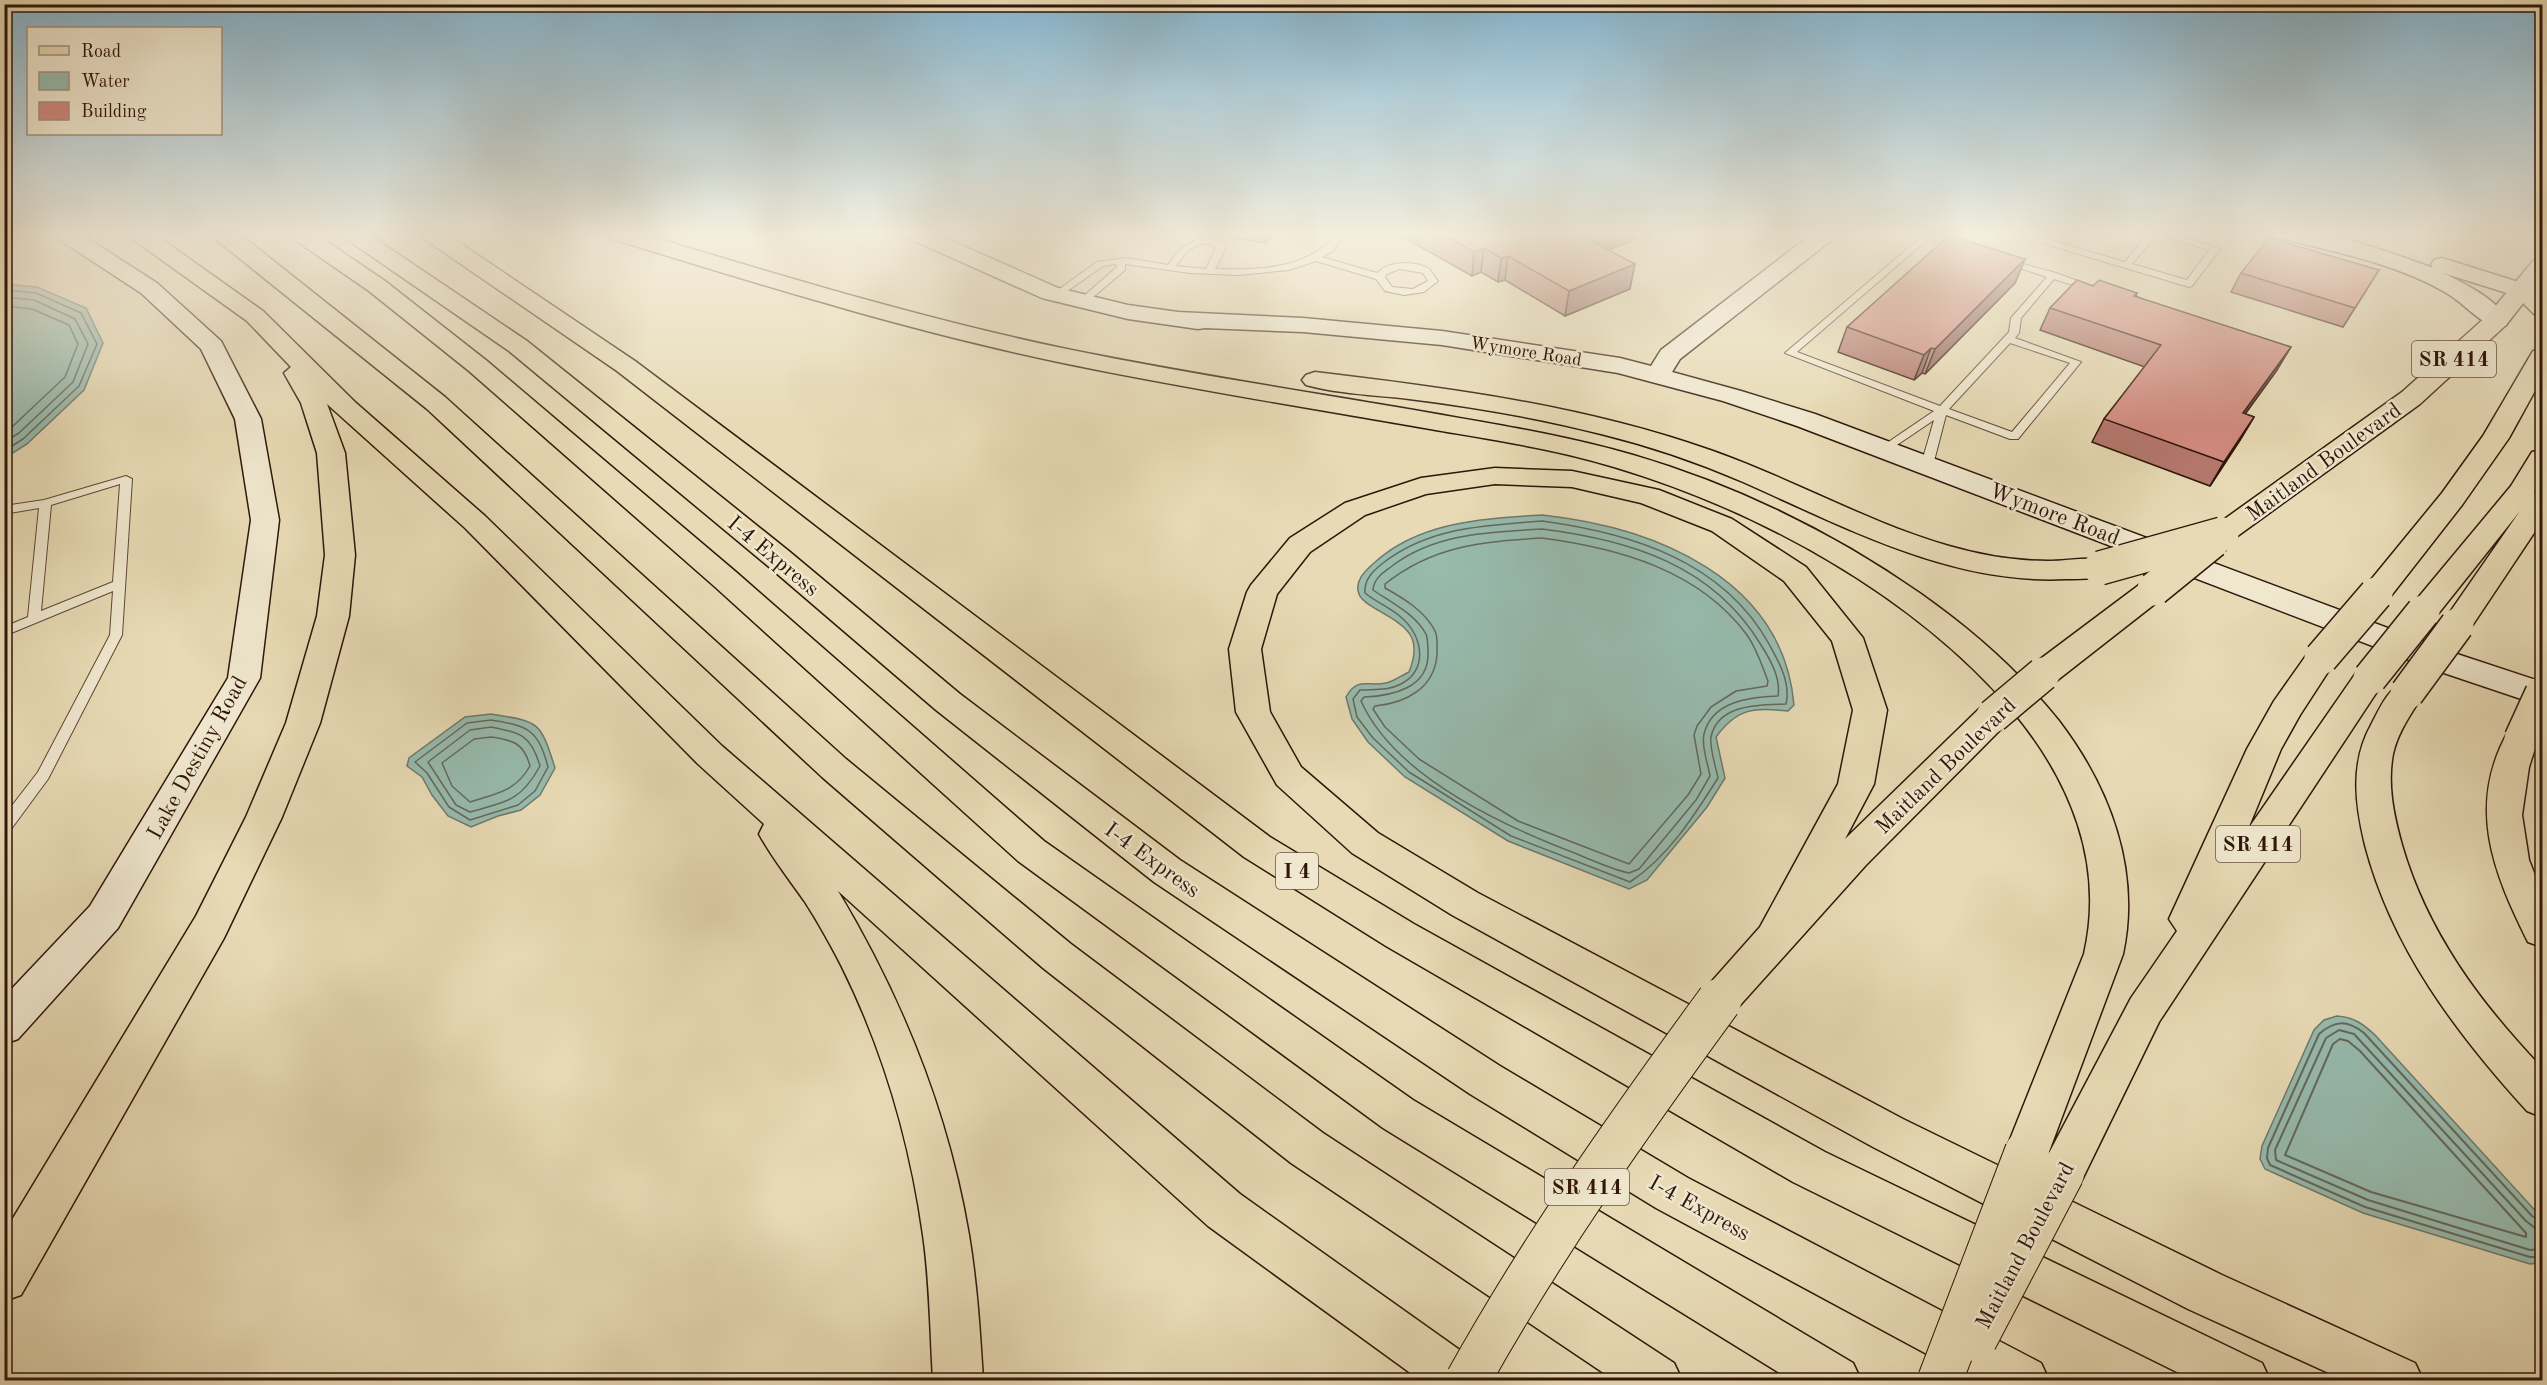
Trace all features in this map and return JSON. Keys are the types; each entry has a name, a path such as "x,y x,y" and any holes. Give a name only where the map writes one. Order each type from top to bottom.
{"main road":[{"name":"Lake Destiny Road","path":"4,1026 104,918 244,678 265,520 248,419 212,346 159,298"},
{"path":"229,298 255,316 346,409 475,522 710,755 1224,1210 1461,1380"},
{"path":"305,298 436,403 834,768 1057,956 1307,1148 1657,1380"},
{"path":"392,298 478,366 725,579 1031,851 1398,1114 1836,1380"},
{"name":"I-4 Express","path":"447,298 518,346 779,559 948,702 1167,871 1485,1080 1672,1193 2025,1380"},
{"name":"I 4","path":"526,298 626,366 1257,847 1400,935 1809,1167 2245,1380"},
{"path":"831,298 963,335 1078,359 1550,443 1648,469 1731,500 1807,537 1922,608 1995,670 2034,711 2067,758 2092,805 2108,868 2110,911 2101,963 2081,1006 2044,1163 1940,1380"},
{"name":"Wymore Road","path":"1066,298 1298,339 1613,378 1657,377 1732,396 1927,465 2449,663 2542,694"},
{"path":"1657,377 1670,355 1743,298"},
{"path":"2471,298 2479,302 2497,320"},
{"name":"Maitland Boulevard","path":"1468,1380 1543,1252 1658,1084 1719,1001 1776,935 1916,790 1993,716 2043,674 2222,534 2411,398 2497,320 2517,298"},
{"path":"2530,298 2542,309"},
{"path":"889,315 1046,344 1523,408 1606,427 1702,456 1846,519 1952,558 1991,565 2035,570 2077,570 2100,567 2222,534"},
{"path":"4,1278 210,927 264,817 303,723 321,662 333,616 340,555 331,453 314,403 300,377 255,316"},
{"path":"2145,1010 2243,800 2264,749 2286,709 2321,658 2452,499 2496,438 2542,356"},
{"name":"Maitland Boulevard","path":"1953,1380 2044,1163 2370,678 2522,490 2542,458"},
{"path":"1776,935 1856,784 1870,710 1847,638 1795,574 1722,525 1649,496 1572,479 1495,476 1421,486 1355,509 1300,545 1262,592 1245,650 1253,712 1289,777 1365,843 1465,904 1888,1133 2205,1292 2398,1380"},
{"path":"2542,500 2391,718 2376,754 2373,800 2397,894 2421,943 2476,1024 2542,1097"},
{"name":"Wymore Road","path":"2449,663 2542,708"},
{"path":"2542,694 2521,740 2504,790 2503,817 2507,849 2520,885 2542,931"},
{"path":"710,755 778,835 805,870 829,908 864,968 905,1068 929,1144 946,1232 957,1328 957,1380"}],"lane":[{"path":"1082,302 1087,298"},
{"path":"1854,298 1790,353 2014,437 2076,363 2008,339"},
{"path":"1884,449 1942,410 2014,333 2016,318 2034,298"},
{"path":"1927,465 1942,410"},
{"path":"4,510 45,503 126,479 116,635 43,775 4,828"},
{"path":"34,620 45,503"},
{"path":"4,632 119,584"}],"water":[{"path":"4,298 62,298 86,308 103,343 84,390 27,444 5,458"},
{"path":"1542,515 1585,521 1627,532 1668,547 1706,567 1739,592 1766,623 1785,661 1794,705 1788,711 1748,712 1739,715 1724,727 1716,737 1725,778 1707,807 1647,880 1629,889 1508,841 1405,777 1368,742 1352,719 1346,697 1359,684 1389,682 1409,672 1413,659 1413,640 1409,633 1396,621 1366,603 1360,596 1359,581 1371,566 1392,549 1432,530 1497,518"},
{"path":"491,714 519,719 535,726 545,740 555,768 540,795 521,810 471,827 448,816 422,777 407,766 409,758 465,717"},
{"path":"2337,1016 2358,1022 2375,1035 2542,1218 2542,1263 2530,1264 2363,1213 2265,1169 2260,1159 2262,1146 2314,1030 2324,1020"}],"building":[{"path":"1880,298 1986,298 1935,349 1931,348 1924,355 1847,327"},
{"path":"2060,298 2139,298 2291,347 2243,413 2254,417 2224,462 2104,419 2161,345 2050,308"},
{"path":"2321,298 2362,298 2355,308"}]}
